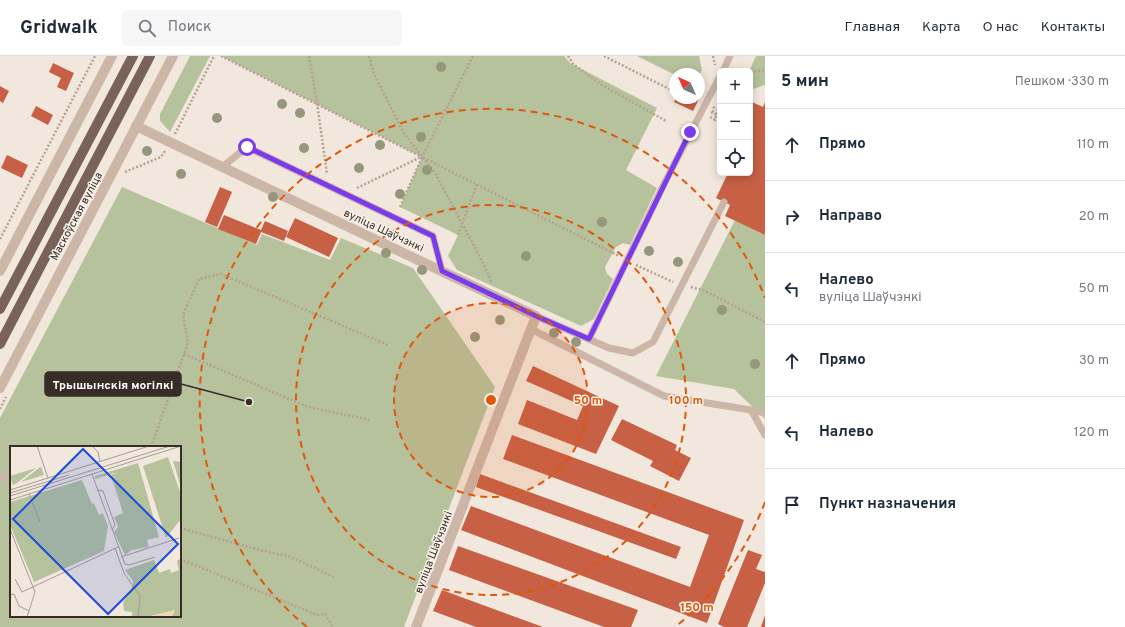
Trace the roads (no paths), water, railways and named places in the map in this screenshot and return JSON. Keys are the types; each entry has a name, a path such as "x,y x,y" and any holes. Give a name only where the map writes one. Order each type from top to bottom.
{"main road":[{"path":"0,310 133,56"},
{"name":"Маскоўская вуліца","path":"0,344 150,56"}],"street":[{"path":"0,272 112,56"},
{"name":"Маскоўская вуліца","path":"0,388 173,56"},
{"name":"вуліца Шаўчэнкі","path":"136,126 536,316 416,627"}],"lane":[{"path":"724,68 730,56"},
{"path":"589,339 626,260 717,82"},
{"path":"222,167 247,147 433,236 442,271"},
{"path":"536,316 609,348 633,353 653,342 724,202"},
{"path":"531,329 664,396 765,413"},
{"path":"751,410 765,435"},
{"path":"0,476 10,480"}],"place":[{"name":"Трышынскія могілкі","path":"249,402"}]}
